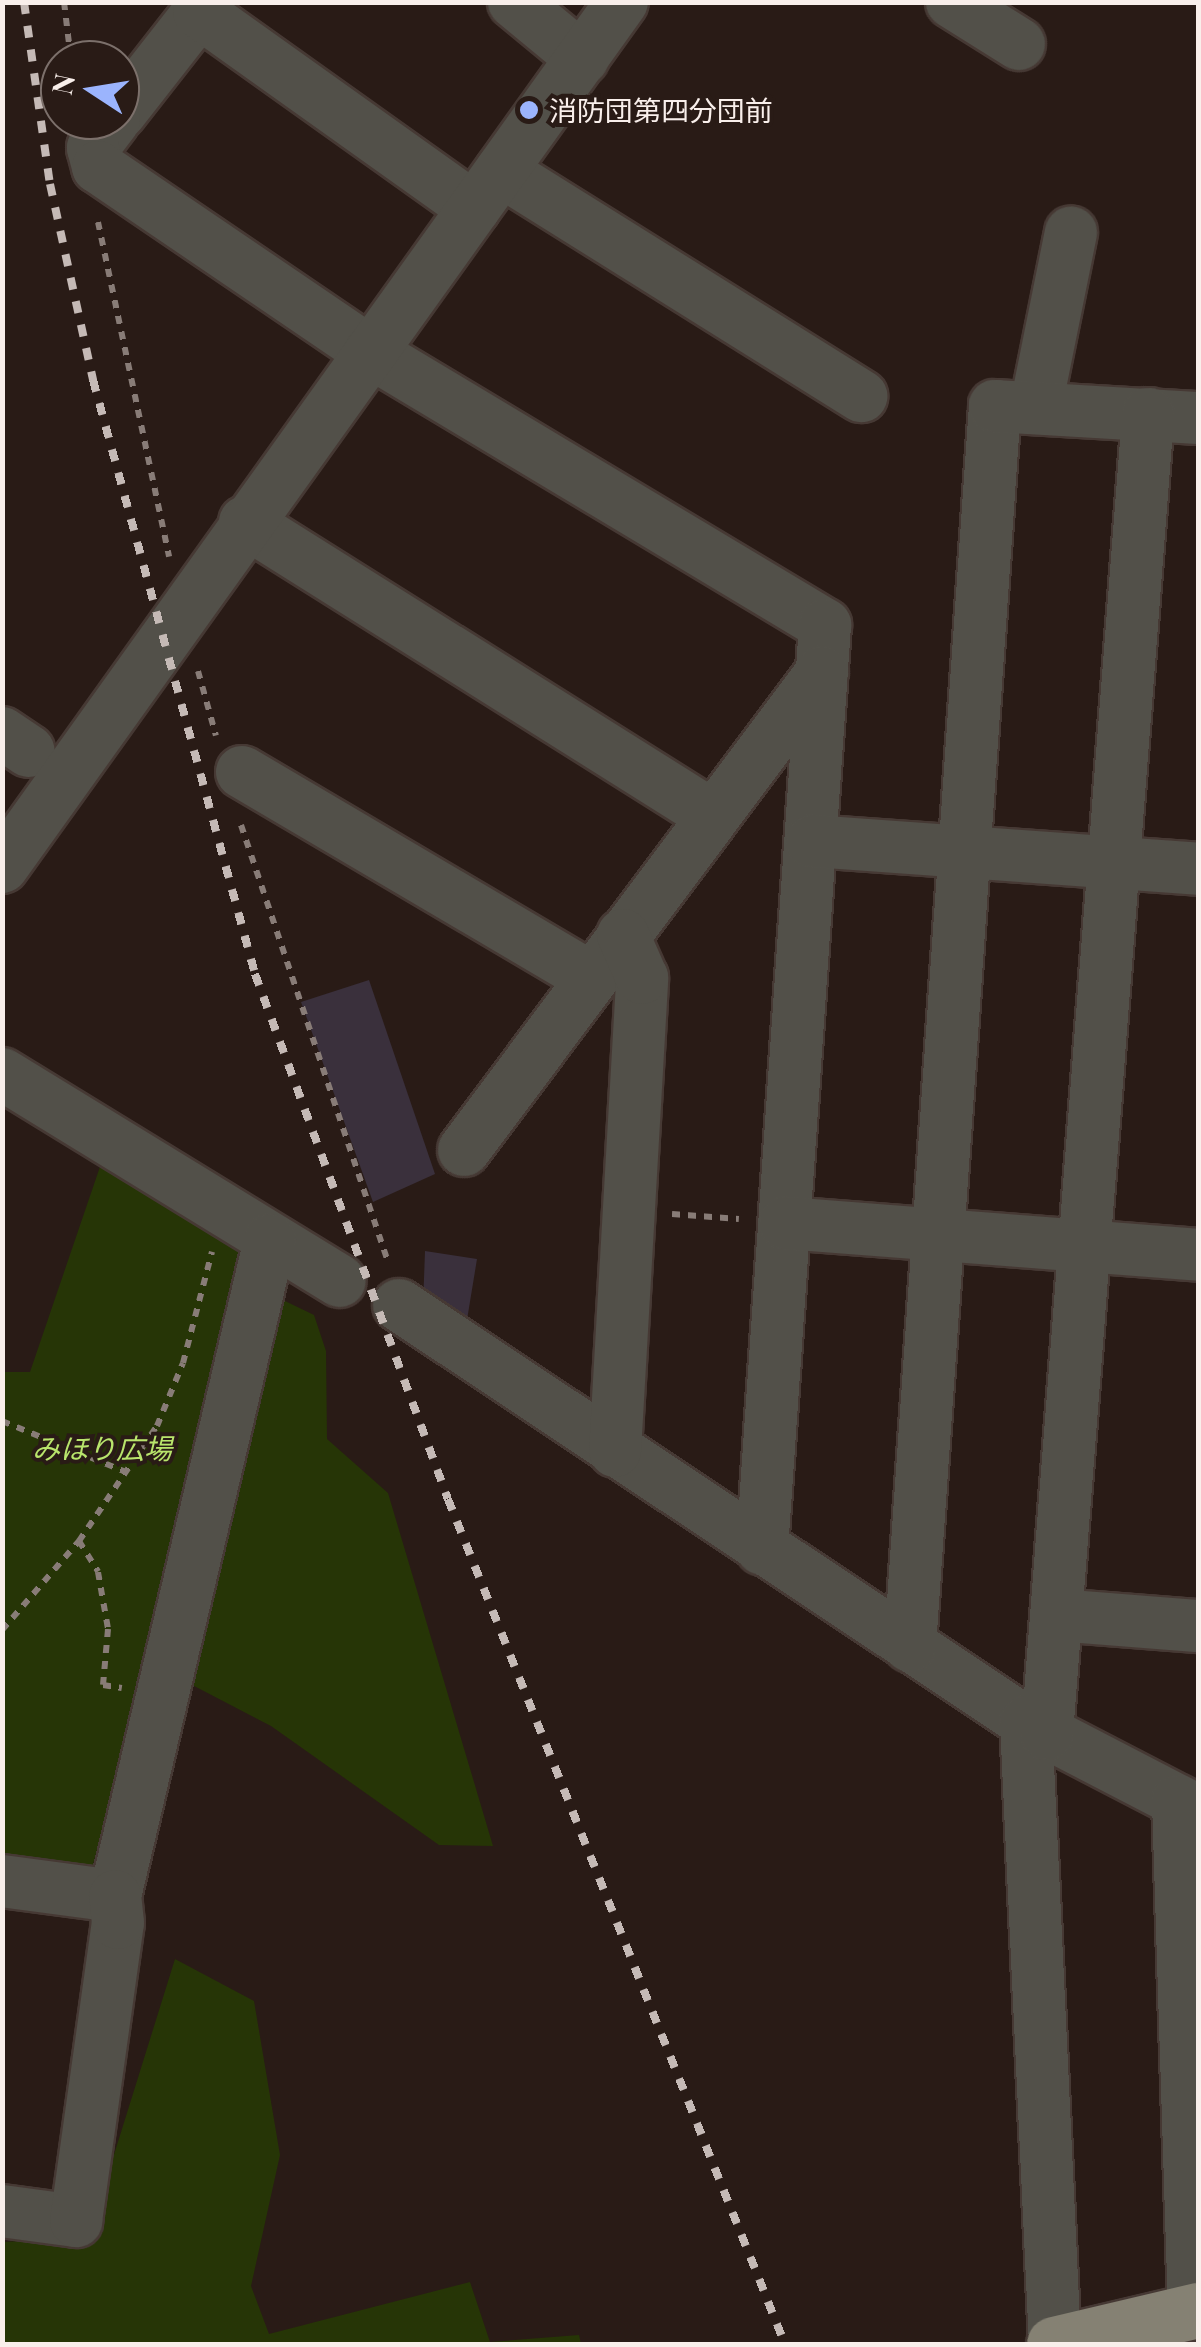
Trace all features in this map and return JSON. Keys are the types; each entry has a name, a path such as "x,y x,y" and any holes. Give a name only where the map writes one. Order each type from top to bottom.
{"main road":[{"path":"1055,2344 1196,2310"}],"street":[{"path":"514,2 583,59"},
{"path":"2,867 244,522 622,2"},
{"path":"952,2 1019,44"},
{"path":"140,87 198,12 488,190 861,396"},
{"path":"99,140 93,148 98,167 370,352 824,625 762,1549"},
{"path":"1036,406 1071,232"},
{"path":"910,1646 994,406 1173,416 1115,863 1057,1615 1036,1728 1055,2344"},
{"path":"244,522 713,816"},
{"path":"464,1150 822,672"},
{"path":"233,778 590,977"},
{"path":"812,841 1198,869"},
{"path":"615,1451 632,1210 642,978 623,935"},
{"path":"2,1074 161,1164 268,1251 340,1281"},
{"path":"785,1224 1198,1254"},
{"path":"2,2210 76,2221 118,1923 114,1896 268,1251"},
{"path":"395,1290 615,1451 1036,1728 1193,1804 1196,2310"},
{"path":"1057,1615 1198,1626"},
{"path":"2,1881 114,1896"}],"path":[{"path":"64,2 69,40"},
{"path":"97,218 182,612 395,1290"},
{"path":"632,1210 785,1224"},
{"path":"2,1630 79,1541 128,1473 183,1363 212,1250 268,1251"},
{"path":"2,1422 128,1473"},
{"path":"79,1541 98,1572 104,1610 104,1685 142,1692"}],"green space":[{"name":"みほり広場","path":"105,1152 255,1245 246,1282 314,1315 326,1351 327,1439 388,1493 493,1846 439,1845 271,1726 150,1663 91,1871 3,1859 3,1372 30,1372"},
{"path":"175,1959 254,2001 280,2155 251,2286 269,2334 470,2282 490,2342 579,2335 581,2344 3,2344 2,2242 88,2238"}],"building":[{"path":"369,980 435,1174 373,1202 301,1002"},
{"path":"425,1251 477,1259 466,1326 423,1306"}],"railway":[{"path":"24,2 50,184 93,380 255,974 448,1499 785,2344"}],"place":[{"name":"消防団第四分団前","path":"529,110"}]}
